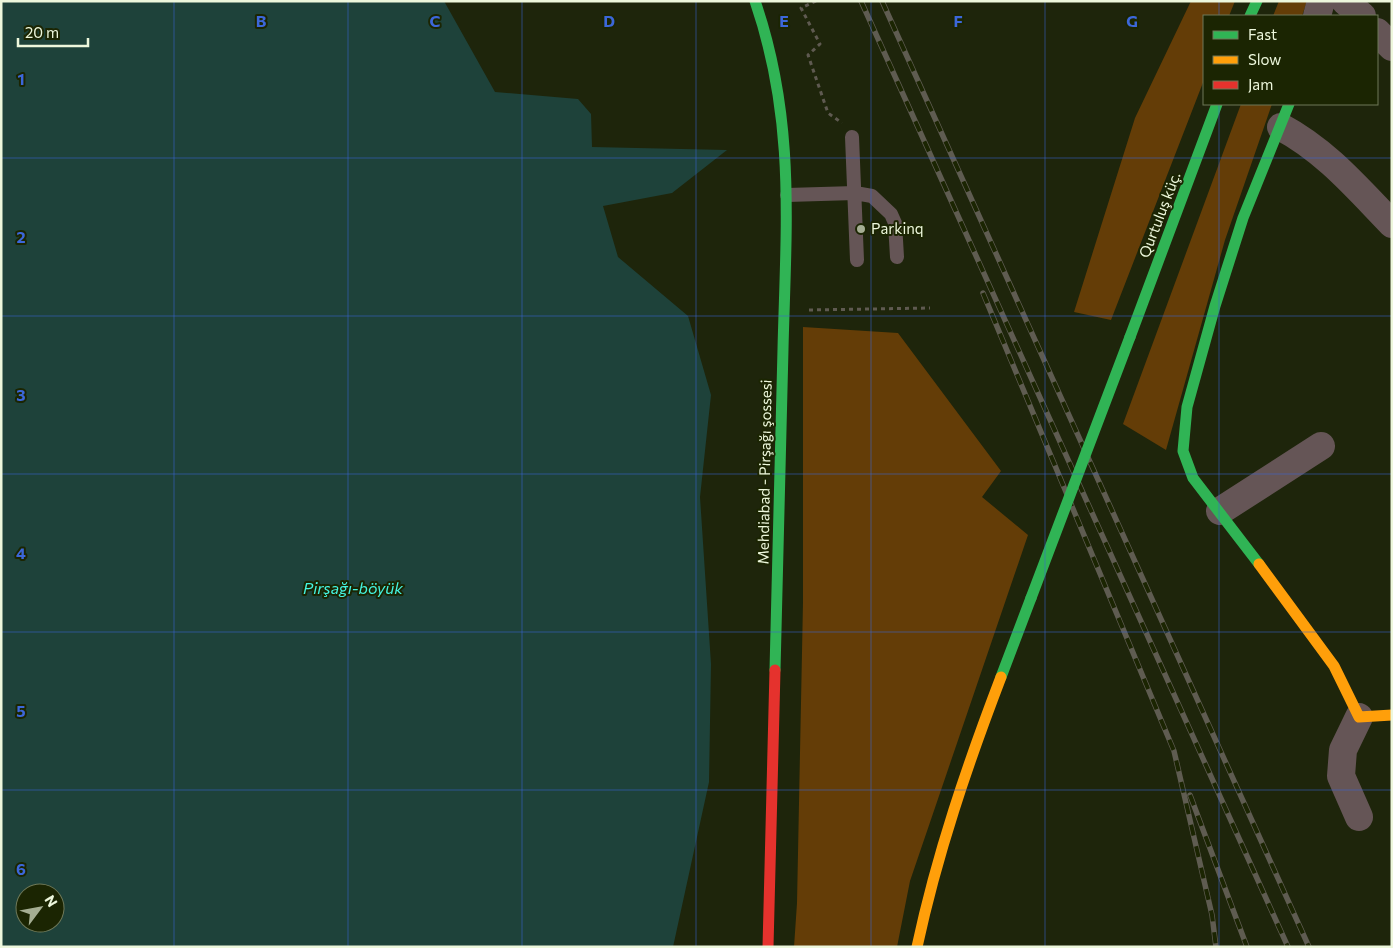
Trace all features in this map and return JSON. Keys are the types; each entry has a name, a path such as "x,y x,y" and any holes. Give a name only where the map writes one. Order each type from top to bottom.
{"main road":[{"name":"Mehdiabad - Pirşağı şossesi","path":"755,1 776,66 786,132 784,310 768,947"},
{"path":"1250,15 1256,1"},
{"name":"Qurtuluş küç.","path":"917,947 926,899 945,832 1217,105"},
{"path":"1285,115 1243,218 1215,306 1187,407 1183,451 1193,478 1220,511 1334,666 1359,717 1392,715"}],"street":[{"path":"1317,15 1321,1"},
{"path":"1345,1 1361,15"},
{"path":"1378,33 1392,47"},
{"path":"1285,115 1307,141 1333,163 1392,224"},
{"path":"1220,511 1321,446"},
{"path":"1359,717 1343,750 1341,776 1359,817"}],"lane":[{"path":"852,137 857,260"},
{"path":"786,194 855,193 872,196 891,214 895,224 897,257"}],"path":[{"path":"816,1 801,8 820,44 808,55 828,113 848,127 852,137"},
{"path":"784,310 930,308"}],"shaded area":[{"path":"1191,1 1235,1 1229,15 1203,15 1203,83 1111,320 1074,312 1135,118"},
{"path":"1279,1 1307,1 1302,15 1273,15"},
{"path":"1241,105 1272,105 1225,240 1166,450 1123,424"},
{"path":"803,327 898,333 1001,471 982,497 1028,535 910,881 897,947 794,947 797,903 803,602"}],"water":[{"name":"Pirşağı-böyük","path":"1,1 444,1 495,92 578,99 591,114 592,147 727,150 672,193 603,206 618,257 688,316 711,395 700,497 711,664 709,782 673,947 1,947"}],"railway":[{"path":"861,1 1288,947"},
{"path":"882,1 1309,947"},
{"path":"983,293 1174,751 1212,915 1216,947"},
{"path":"1190,795 1247,947"}],"traffic: fast":[{"path":"755,1 768,45 777,88 783,131 785,174 786,259 775,670"},
{"path":"1250,15 1257,1"},
{"path":"1130,337 1217,105"},
{"path":"1259,564 1193,478 1183,451 1187,407 1215,306 1243,218 1289,105"},
{"path":"1031,598 1130,337"},
{"path":"1001,677 1031,598"}],"traffic: slow":[{"path":"1259,564 1334,666 1359,717 1392,715"},
{"path":"917,947 943,844 976,744 1001,677"}],"traffic: jam":[{"path":"768,947 775,670"}],"place":[{"name":"Parkinq","path":"861,229"}]}
